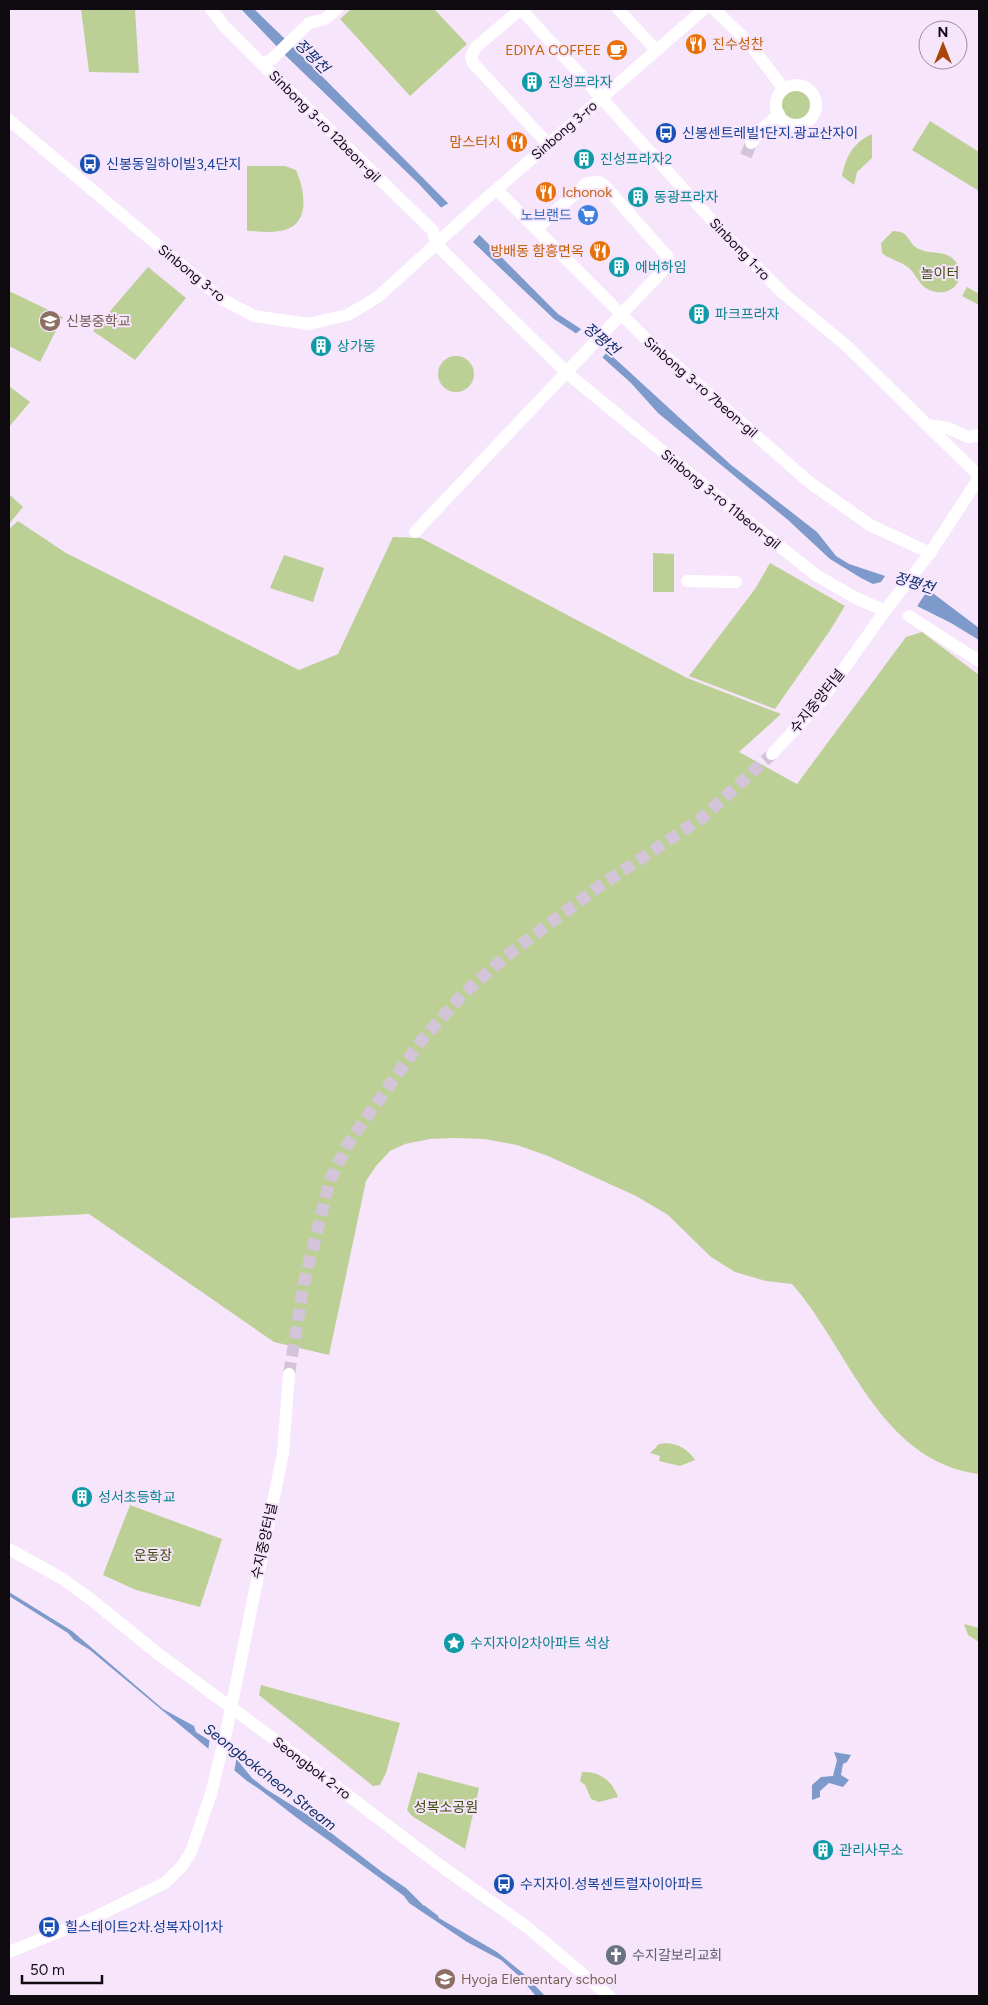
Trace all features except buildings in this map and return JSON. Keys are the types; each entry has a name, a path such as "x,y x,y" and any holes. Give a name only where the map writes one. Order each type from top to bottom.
{"street":[{"name":"Sinbong 3-ro 12beon-gil","path":"211,9 224,26 267,61 433,231 436,244"},
{"path":"267,61 309,23 325,19 336,9"},
{"path":"521,9 476,47 471,57 473,63 548,144"},
{"name":"Sinbong 1-ro","path":"521,9 726,236 784,294 848,347 979,477"},
{"name":"Sinbong 3-ro","path":"9,120 222,300 254,316 308,324 348,315 379,296 482,202 704,9"},
{"path":"714,9 749,43 784,89"},
{"path":"626,12 656,50"},
{"path":"797,85 804,86 814,96 816,109 808,121 796,125 784,121 779,114 777,99 784,89 797,85"},
{"path":"752,143 761,130 779,114"},
{"path":"415,532 669,264 667,256 604,185 593,181 585,184 536,229"},
{"name":"Sinbong 3-ro 7beon-gil","path":"496,190 647,340 816,487 870,525 930,553"},
{"name":"Sinbong 3-ro 11beon-gil","path":"436,244 567,373 800,563 854,597 887,608"},
{"path":"927,424 948,428 968,437 979,434"},
{"name":"수지중앙터널","path":"772,754 821,701 887,608 930,553 979,477"},
{"path":"687,581 736,582"},
{"path":"909,616 979,661"},
{"name":"수지중앙터널","path":"9,1952 165,1884 182,1866 191,1852 212,1786 227,1728 283,1454 289,1374"},
{"name":"Seongbok 2-ro","path":"9,1549 64,1579 441,1866 527,1927 609,1996"}],"green space":[{"path":"81,9 135,9 139,73 89,72"},
{"path":"351,9 434,9 467,44 410,96 340,19"},
{"path":"796,86 809,92 815,105 809,118 796,124 783,118 777,105 783,92"},
{"path":"930,121 979,152 979,191 912,150"},
{"path":"872,134 872,158 857,172 854,185 842,176 848,156 855,146"},
{"path":"247,166 285,166 296,170 303,197 303,207 297,223 290,228 279,231 247,231"},
{"name":"놀이터","path":"893,231 906,235 912,244 919,249 946,254 956,262 960,275 954,287 948,291 941,292 928,290 908,267 882,253 881,243"},
{"path":"148,267 186,298 135,360 93,331"},
{"path":"967,287 979,294 979,305 962,296"},
{"path":"9,291 63,317 40,362 9,346"},
{"path":"456,356 463,357 469,361 473,367 473,381 469,387 463,391 456,392 449,391 443,387 439,381 438,374 439,367 443,361 449,357"},
{"path":"9,386 30,402 9,427"},
{"path":"9,494 23,507 9,524"},
{"path":"18,521 66,553 299,670 338,654 393,537 421,538 687,678 781,714 739,752 797,784 906,637 922,632 979,675 979,1474 945,1465 916,1448 891,1426 850,1370 813,1311 792,1284 766,1281 735,1272 711,1257 668,1215 636,1196 548,1156 517,1145 485,1139 430,1139 405,1144 390,1151 376,1166 366,1181 329,1355 274,1342 89,1214 9,1218 9,529"},
{"path":"653,553 674,554 674,592 653,592"},
{"path":"284,555 324,568 313,602 270,588"},
{"path":"770,563 845,606 775,709 689,676 755,589"},
{"path":"665,1443 680,1446 695,1460 680,1466 659,1461 660,1456 650,1453 659,1444"},
{"name":"운동장","path":"130,1505 222,1539 200,1607 136,1590 103,1575"},
{"path":"964,1624 979,1628 979,1642 968,1635"},
{"path":"261,1685 400,1723 386,1773 380,1785 373,1786 259,1695"},
{"name":"성복소공원","path":"418,1772 479,1788 465,1849 412,1816 407,1810"},
{"path":"582,1772 600,1775 609,1782 618,1797 599,1802 591,1799 585,1785 580,1781"}],"water":[{"name":"정평천","path":"241,9 254,9 558,314 587,333 731,465 817,532 836,556 849,564 930,591 979,628 979,640 951,623 861,578 830,559 788,520 658,413 631,383 574,332 554,319 474,243 418,183 286,56"},
{"path":"9,1592 72,1631 163,1709 194,1726 196,1732 234,1756 252,1778 266,1789 309,1816 406,1888 432,1914 497,1952 524,1974 545,1996 535,1995 519,1976 501,1960 467,1942 409,1903 404,1896 247,1781 90,1650 74,1640 68,1633 9,1596"},
{"path":"834,1752 851,1755 847,1762 843,1764 841,1775 849,1780 843,1787 829,1783 820,1791 820,1797 812,1800 812,1785 821,1777 833,1776 837,1760"}],"pier":[{"path":"452,201 482,232 471,244 439,209"},
{"path":"584,327 609,350 601,359 574,335"},
{"path":"887,573 900,580 929,588 916,608 869,585 881,582"},
{"path":"210,1738 237,1756 234,1772 208,1751"}],"waterway":[{"name":"Seongbokcheon Stream","path":"424,1907 437,1917"}],"tunnel":[{"path":"746,156 751,143"},
{"path":"289,1374 304,1283 330,1180 349,1142 421,1041 463,994 510,953 600,886 702,818 772,754"}],"place":[{"name":"진수성찬","path":"696,44"},
{"name":"EDIYA COFFEE","path":"617,50"},
{"name":"진성프라자","path":"532,82"},
{"name":"신봉센트레빌1단지.광교산자이","path":"666,133"},
{"name":"맘스터치","path":"517,142"},
{"name":"진성프라자2","path":"584,159"},
{"name":"신봉동일하이빌3,4단지","path":"90,164"},
{"name":"Ichonok","path":"546,192"},
{"name":"동광프라자","path":"638,197"},
{"name":"노브랜드","path":"588,215"},
{"name":"방배동 함흥면옥","path":"600,251"},
{"name":"에버하임","path":"619,267"},
{"name":"파크프라자","path":"699,314"},
{"name":"신봉중학교","path":"50,321"},
{"name":"상가동","path":"321,346"},
{"name":"성서초등학교","path":"82,1497"},
{"name":"수지자이2차아파트 석상","path":"454,1643"},
{"name":"관리사무소","path":"823,1850"},
{"name":"수지자이.성복센트럴자이아파트","path":"504,1884"},
{"name":"힐스테이트2차.성복자이1차","path":"49,1927"},
{"name":"수지갈보리교회","path":"616,1955"},
{"name":"Hyoja Elementary school","path":"445,1979"}]}
